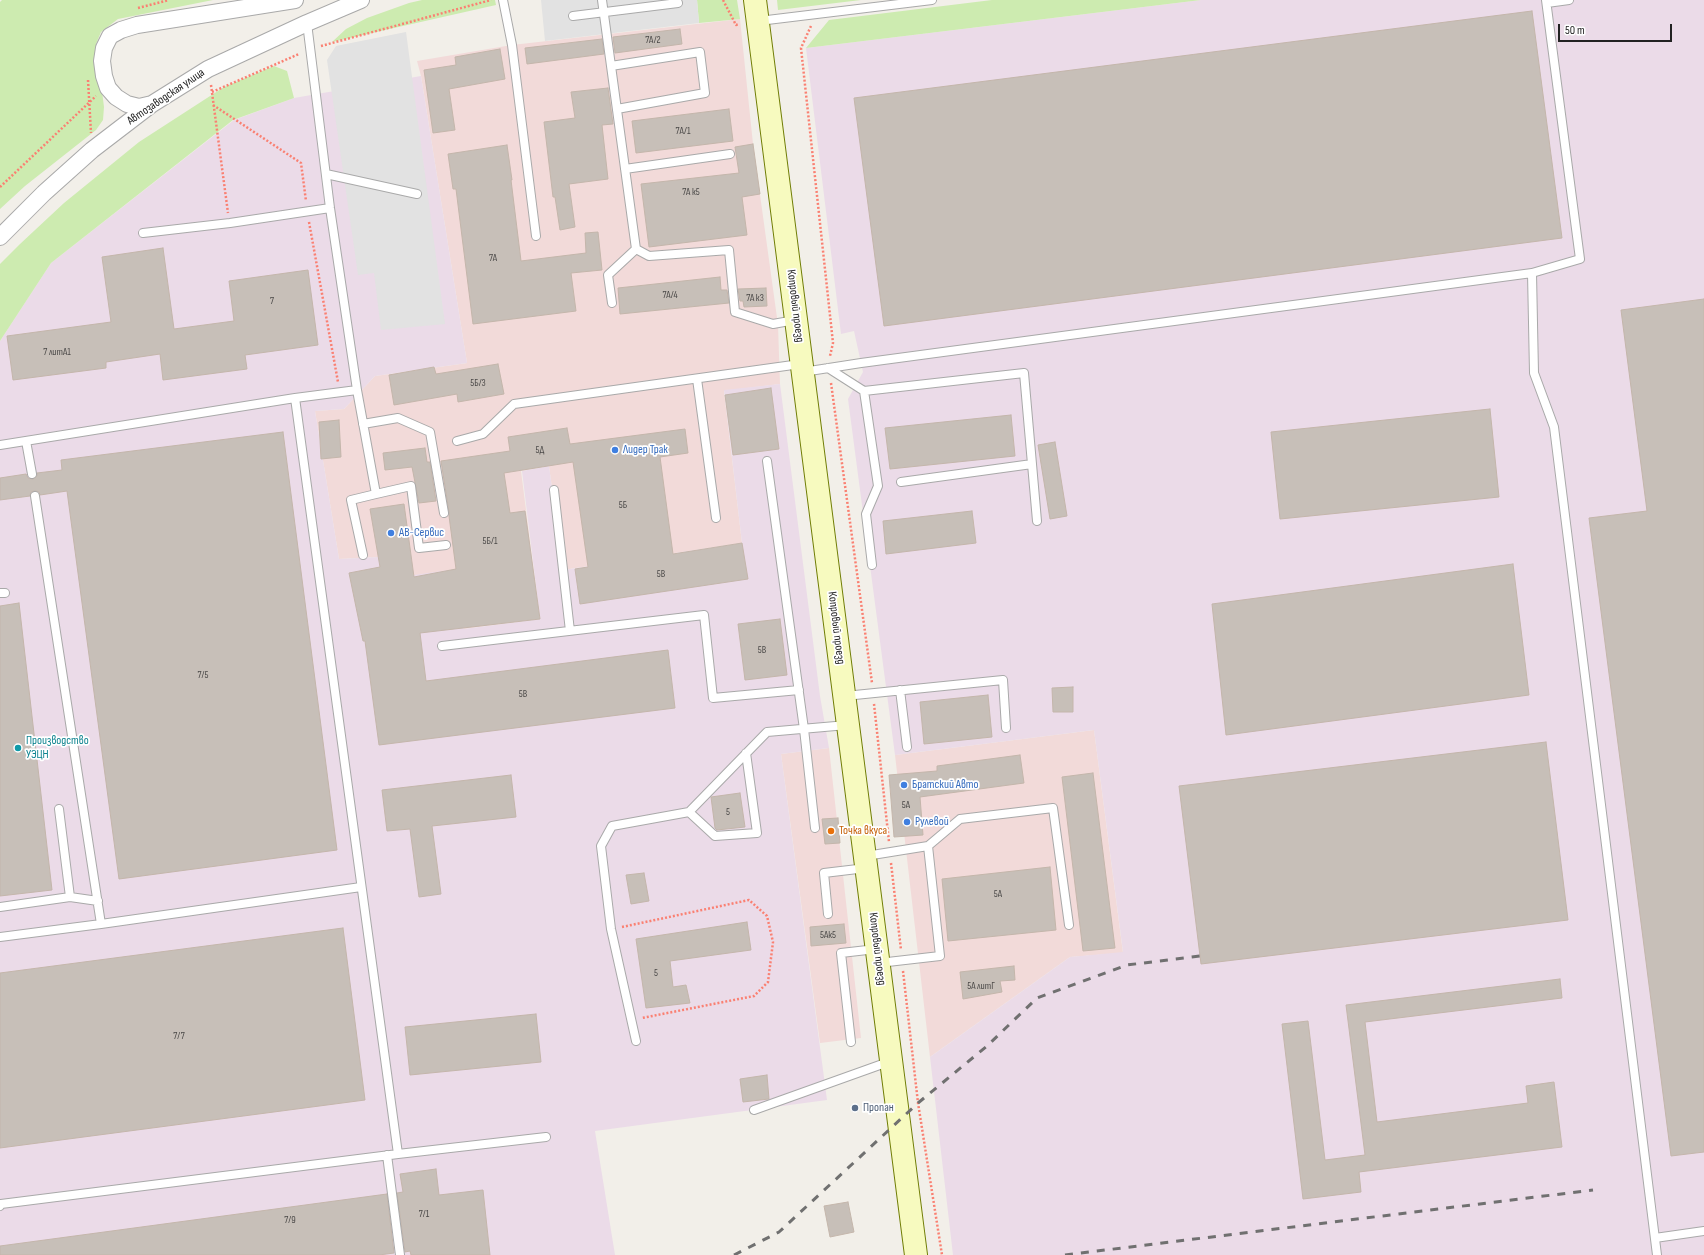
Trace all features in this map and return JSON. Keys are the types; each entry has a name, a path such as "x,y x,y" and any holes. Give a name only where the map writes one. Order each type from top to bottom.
{"main road":[{"name":"Копровый проезд","path":"756,10 916,1255"}],"street":[{"path":"152,104 139,107 127,104 116,97 108,88 104,76 102,61 104,48 110,36 121,30 137,25 295,0"},
{"name":"Автозаводская улица","path":"0,237 44,193 92,150 152,104 208,69 307,23 361,0"}],"lane":[{"path":"503,0 512,45 536,236"},
{"path":"602,0 636,249"},
{"path":"756,10 817,14 932,0"},
{"path":"457,441 483,434 514,404 697,379 802,368 828,368 1532,273 1580,259 1546,2 1569,0"},
{"path":"573,16 678,2"},
{"path":"307,23 330,208 357,390 376,494"},
{"path":"611,66 700,52 705,93 617,109"},
{"path":"625,169 730,154"},
{"path":"326,174 416,194"},
{"path":"143,233 230,223 330,208"},
{"path":"636,249 649,256 729,250 735,312 774,324 796,319"},
{"path":"612,303 608,275 636,249"},
{"path":"1532,273 1534,374 1554,427 1657,1255"},
{"path":"828,368 864,392 1024,373 1037,521"},
{"path":"697,379 716,518"},
{"path":"0,445 295,398 357,390"},
{"path":"864,392 878,486 866,514 872,566"},
{"path":"295,398 398,1154"},
{"path":"363,424 398,418 430,432 444,513"},
{"path":"26,440 32,474"},
{"path":"768,461 804,729 815,828"},
{"path":"901,482 1032,464"},
{"path":"363,555 351,500 411,486 419,548 446,545"},
{"path":"554,490 570,631"},
{"path":"35,496 101,924"},
{"path":"442,646 704,615 713,698 799,690"},
{"path":"844,696 1003,680 1006,728"},
{"path":"900,690 907,747"},
{"path":"636,1041 611,929 601,846 612,826 689,812 767,732 848,725"},
{"path":"689,812 715,836 757,833 746,754"},
{"path":"828,914 824,873 866,862 890,853 928,846 960,819 1052,808 1069,925"},
{"path":"59,809 70,897"},
{"path":"851,1042 841,953 878,956 902,960 940,956 928,846"},
{"path":"0,937 361,887"},
{"path":"0,907 70,897 98,901"},
{"path":"754,1110 891,1061"},
{"path":"0,1206 1,1204 387,1155 546,1137"},
{"path":"387,1155 400,1255"},
{"path":"1655,1238 1704,1231"}],"path":[{"path":"212,92 310,49 491,0"},
{"path":"817,14 801,48 832,343 828,368 873,693 918,1103 942,1255"},
{"path":"208,69 230,223"},
{"path":"0,188 89,101 108,88"},
{"path":"213,105 301,162 307,212 340,392"},
{"path":"611,929 750,900 767,916 773,942 768,982 754,996 632,1020"}],"shaded area":[{"path":"541,0 697,0 699,23 545,41"},
{"path":"1201,0 1704,0 1704,1255 953,1255 930,1057 1070,957 1123,952 1094,730 895,755 848,399 863,372 854,331 841,334 806,48"},
{"path":"740,19 753,144 778,325 780,384 724,391 742,543 563,570 549,466 521,471 540,619 464,629 414,575 379,557 339,559 315,411 344,409 375,376 467,363 421,76 417,61 512,45"},
{"path":"406,32 445,324 381,330 374,273 358,275 327,60 336,46"},
{"path":"421,76 467,363 375,376 344,409 315,411 339,559 379,557 414,575 456,569 464,629 540,619 522,471 549,466 563,570 742,543 724,390 780,384 820,696 829,748 781,754 827,1100 595,1131 615,1255 0,1255 0,341 51,263 234,120 294,98"},
{"path":"1094,730 1123,953 1070,957 930,1057 895,755"},
{"path":"829,748 861,1038 820,1043 781,754"}],"green space":[{"path":"2,0 213,0 118,19 101,32 96,44 104,107 103,120 96,130 25,186 0,209 0,2"},
{"path":"422,0 495,0 496,5 332,42 346,29 367,18"},
{"path":"697,0 737,0 740,19 699,23"},
{"path":"777,0 861,0 778,10"},
{"path":"992,0 1201,0 806,48 829,20"},
{"path":"274,66 287,71 294,98 233,120 51,263 0,341 0,264 64,203 139,142 224,87"}],"building":[{"path":"1532,11 1562,238 884,326 854,98"},
{"path":"680,29 682,44 615,53 613,37"},
{"path":"602,39 604,54 527,64 525,48"},
{"path":"500,49 505,79 449,89 455,130 433,133 424,70 456,65 455,57"},
{"path":"608,88 613,124 602,125 608,179 569,184 575,227 560,230 555,197 553,197 544,122 575,118 571,92"},
{"path":"729,109 733,141 636,153 632,121"},
{"path":"753,144 760,194 742,197 747,235 649,247 641,184 739,173 735,147"},
{"path":"507,145 521,261 586,253 585,233 598,232 602,270 571,273 576,311 473,324 456,189 453,189 448,154"},
{"path":"163,248 174,329 234,321 229,281 308,270 318,345 245,355 247,369 163,380 160,354 106,362 106,368 13,380 7,336 111,322 102,257"},
{"path":"720,277 721,290 727,290 729,303 620,314 618,288"},
{"path":"766,288 767,306 744,307 743,301 740,301 738,289"},
{"path":"1704,299 1704,1152 1671,1156 1589,518 1647,511 1621,310"},
{"path":"498,364 504,394 458,402 457,394 394,405 389,375 434,367 436,374"},
{"path":"771,388 779,449 733,455 725,395"},
{"path":"1490,409 1499,497 1280,519 1271,432"},
{"path":"1011,415 1015,456 890,469 885,428"},
{"path":"339,420 341,457 321,459 319,422"},
{"path":"567,428 570,444 685,429 688,453 660,457 673,554 742,543 748,579 580,604 575,569 588,567 573,462 504,473 510,513 525,511 540,619 420,633 426,681 668,650 675,708 379,745 365,641 363,641 349,573 380,567 370,509 404,504 414,577 456,569 441,461 510,451 508,437"},
{"path":"283,432 337,850 119,879 67,491 40,495 39,492 35,491 31,492 30,496 0,500 0,478 26,474 28,478 33,479 37,476 37,473 62,470 61,460"},
{"path":"1055,442 1067,516 1050,519 1038,445"},
{"path":"425,448 427,462 430,462 436,501 419,503 412,467 385,470 383,453"},
{"path":"972,511 976,543 886,554 883,521"},
{"path":"1513,564 1529,695 1226,735 1212,604"},
{"name":"Производство УЭЦН","path":"19,603 52,890 0,896 0,606"},
{"path":"780,619 787,675 745,680 738,624"},
{"path":"1073,687 1073,712 1053,712 1052,688"},
{"path":"988,695 992,737 924,744 920,702"},
{"path":"1546,742 1568,920 1201,964 1179,786"},
{"path":"1020,755 1024,783 920,797 923,835 894,837 889,775 937,771 937,766"},
{"path":"1093,773 1115,948 1083,951 1062,777"},
{"path":"511,775 516,817 432,826 441,894 419,897 410,829 387,831 382,790"},
{"path":"740,793 745,827 717,830 715,828 711,797"},
{"name":"Точка вкуса","path":"838,818 840,843 825,844 822,819"},
{"path":"1050,867 1056,930 948,941 942,879"},
{"path":"644,873 649,901 631,904 626,875"},
{"path":"747,922 751,950 670,961 673,987 686,985 690,1003 646,1008 636,939"},
{"path":"844,924 846,943 811,946 810,927"},
{"path":"343,928 365,1100 0,1148 0,973"},
{"path":"1014,966 1015,980 1000,981 1002,992 963,999 960,972"},
{"path":"1560,979 1562,998 1365,1022 1377,1122 1528,1103 1526,1086 1554,1082 1562,1147 1359,1172 1361,1192 1303,1199 1282,1024 1308,1021 1325,1160 1365,1155 1346,1005"},
{"path":"536,1014 541,1062 410,1075 405,1027"},
{"path":"767,1075 769,1099 743,1102 740,1079"},
{"path":"436,1169 439,1195 483,1190 490,1255 411,1255 410,1251 405,1252 397,1193 403,1192 400,1174"},
{"path":"387,1194 394,1253 379,1255 0,1255 0,1246"},
{"path":"848,1202 854,1232 830,1237 824,1206"}],"railway":[{"path":"734,1255 779,1232 918,1103 987,1046 1037,998 1127,965 1200,956"},
{"path":"1065,1255 1593,1190"}],"place":[{"name":"Лидер Трак","path":"615,450"},
{"name":"АВ-Сервис","path":"391,533"},
{"name":"Производство УЭЦН","path":"18,748"},
{"name":"Братский Авто","path":"904,785"},
{"name":"Рулевой","path":"907,822"},
{"name":"Точка вкуса","path":"831,831"},
{"name":"Пропан","path":"855,1108"}]}
